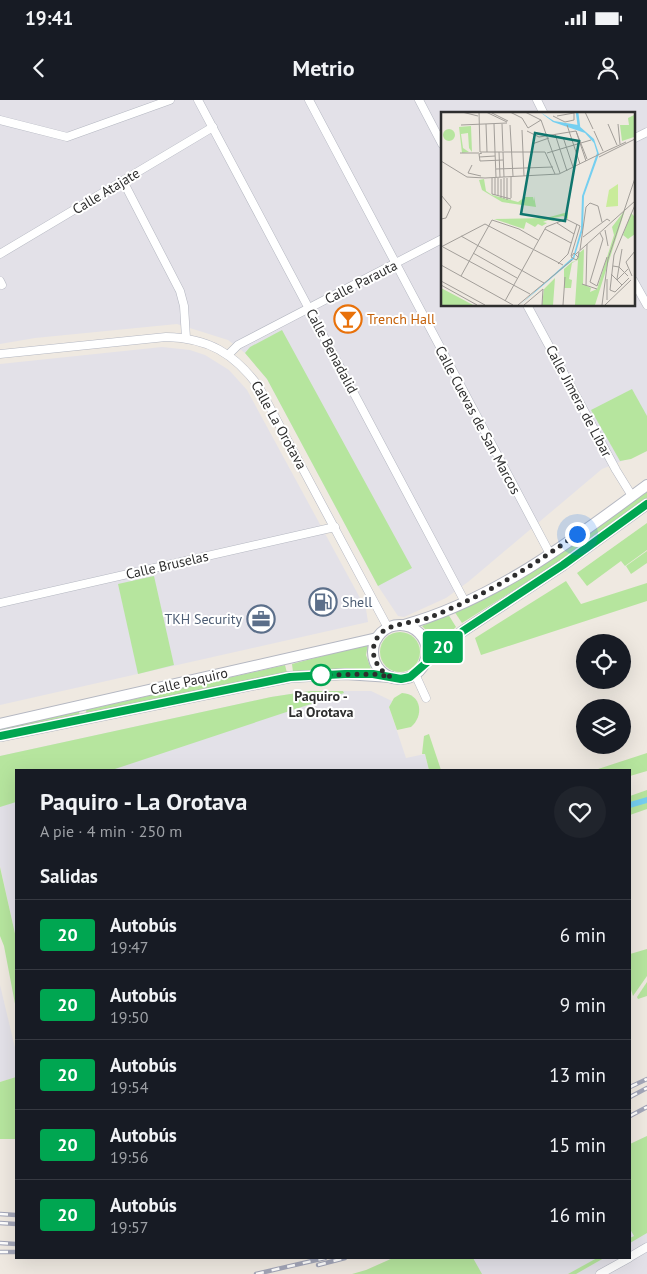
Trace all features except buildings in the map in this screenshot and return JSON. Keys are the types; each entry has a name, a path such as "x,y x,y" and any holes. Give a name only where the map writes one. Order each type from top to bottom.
{"main road":[{"path":"647,485 550,554 465,602 404,625 388,628 377,638 374,657 377,666 391,677 401,679 416,674 426,661 463,631 563,565 647,504"},
{"path":"404,625 415,630 423,638 427,649 426,661"},
{"name":"Calle Paquiro","path":"0,724 377,638"},
{"name":"Calle Paquiro","path":"0,736 290,677 345,674 391,677"}],"street":[{"path":"0,120 67,137 170,100"},
{"name":"Calle Benadalid","path":"198,100 465,602"},
{"name":"Calle Cuevas de San Marcos","path":"309,100 550,554"},
{"path":"419,100 441,142"},
{"path":"537,100 543,112"},
{"name":"Calle Atajate","path":"0,254 212,127"},
{"path":"634,138 647,132"},
{"path":"123,181 180,291 184,306 186,338"},
{"name":"Calle Parauta","path":"229,354 238,345 441,240"},
{"path":"634,282 647,305"},
{"name":"Calle Jimera de Líbar","path":"528,306 632,496"},
{"name":"Calle La Orotava","path":"0,354 166,337 186,338 229,354 260,387 388,628"},
{"name":"Calle Bruselas","path":"0,602 335,527"},
{"path":"416,674 426,698"},
{"path":"631,1256 647,1247"},
{"path":"600,1274 626,1259"}],"shaded area":[{"path":"0,100 647,100 647,451 602,469 468,582 446,598 404,617 398,616 378,586 267,379 245,353 228,340 177,324 35,338 0,344"},
{"path":"162,347 190,350 205,355 229,370 247,390 366,609 368,622 0,705 0,364"},
{"path":"310,691 371,691 392,701 389,707 406,758 425,754 429,769 15,769 15,934 0,866 0,756 271,697"},
{"path":"0,985 15,1048 15,1077 0,1082"},
{"path":"647,1136 647,1274 360,1274 391,1259 631,1259 631,1144"}],"green space":[{"path":"282,330 412,568 378,586 267,379 245,353 250,347"},
{"path":"632,389 647,416 647,451 631,459 620,461 591,410"},
{"path":"647,489 647,498 562,560 462,623 454,611"},
{"path":"647,523 647,550 625,566 621,561 587,586 577,573"},
{"path":"647,551 647,563 631,574 626,566"},
{"path":"154,576 174,665 138,674 118,584"},
{"path":"566,581 581,604 647,583 647,601 481,655 475,638"},
{"path":"448,614 456,627 434,648 429,633 422,626"},
{"path":"404,632 411,635 417,641 420,652 419,660 411,669 404,672 396,672 389,669 381,660 380,648 383,641 392,633"},
{"path":"368,644 366,655 371,669 293,672 292,664"},
{"path":"285,665 287,673 87,716 86,710"},
{"path":"310,691 343,691 344,693 115,769 15,769 15,802 0,807 0,756 271,697"},
{"path":"402,693 414,697 419,706 419,712 411,727 397,730 389,707 394,698"},
{"path":"79,711 80,717 0,733 0,728"},
{"path":"429,734 441,769 429,769 425,754 422,754 424,736"},
{"path":"647,753 647,771 631,776 631,769 598,769"},
{"path":"647,790 647,809 631,815 631,796"},
{"path":"0,867 15,934 15,1004 4,946 0,936"},
{"path":"647,949 647,976 633,996 631,989 631,954"},
{"path":"647,982 647,996 638,999 637,997"},
{"path":"15,1077 15,1139 0,1139 0,1082"},
{"path":"647,1136 647,1233 631,1242 631,1238 634,1236 631,1231 631,1144"},
{"path":"391,1259 474,1259 482,1274 352,1274"},
{"path":"595,1259 602,1259 576,1274 568,1274"}],"water":[{"path":"647,797 647,803 631,808 631,802"}],"railway":[{"path":"631,1087 647,1079"},
{"path":"631,1096 647,1088"},
{"path":"631,1115 647,1107"},
{"path":"0,1214 15,1215"},
{"path":"0,1223 15,1224"},
{"path":"0,1243 15,1244"},
{"path":"0,1252 15,1252"},
{"path":"256,1274 321,1259"},
{"path":"318,1265 341,1259"}],"bus line":[{"name":"20","path":"0,736 290,677 373,674 401,679 410,677 418,672 426,661 463,631 563,565 647,504"}],"place":[{"name":"Trench Hall","path":"348,319"},
{"name":"Shell","path":"323,602"},
{"name":"TKH Security","path":"261,619"},
{"name":"Paquiro - La Orotava","path":"321,675"}],"route":[{"path":"321,675 373,674 391,677 377,666 374,657 374,647 377,638 382,632 388,628 420,621 473,600 525,570 577,534"}]}
